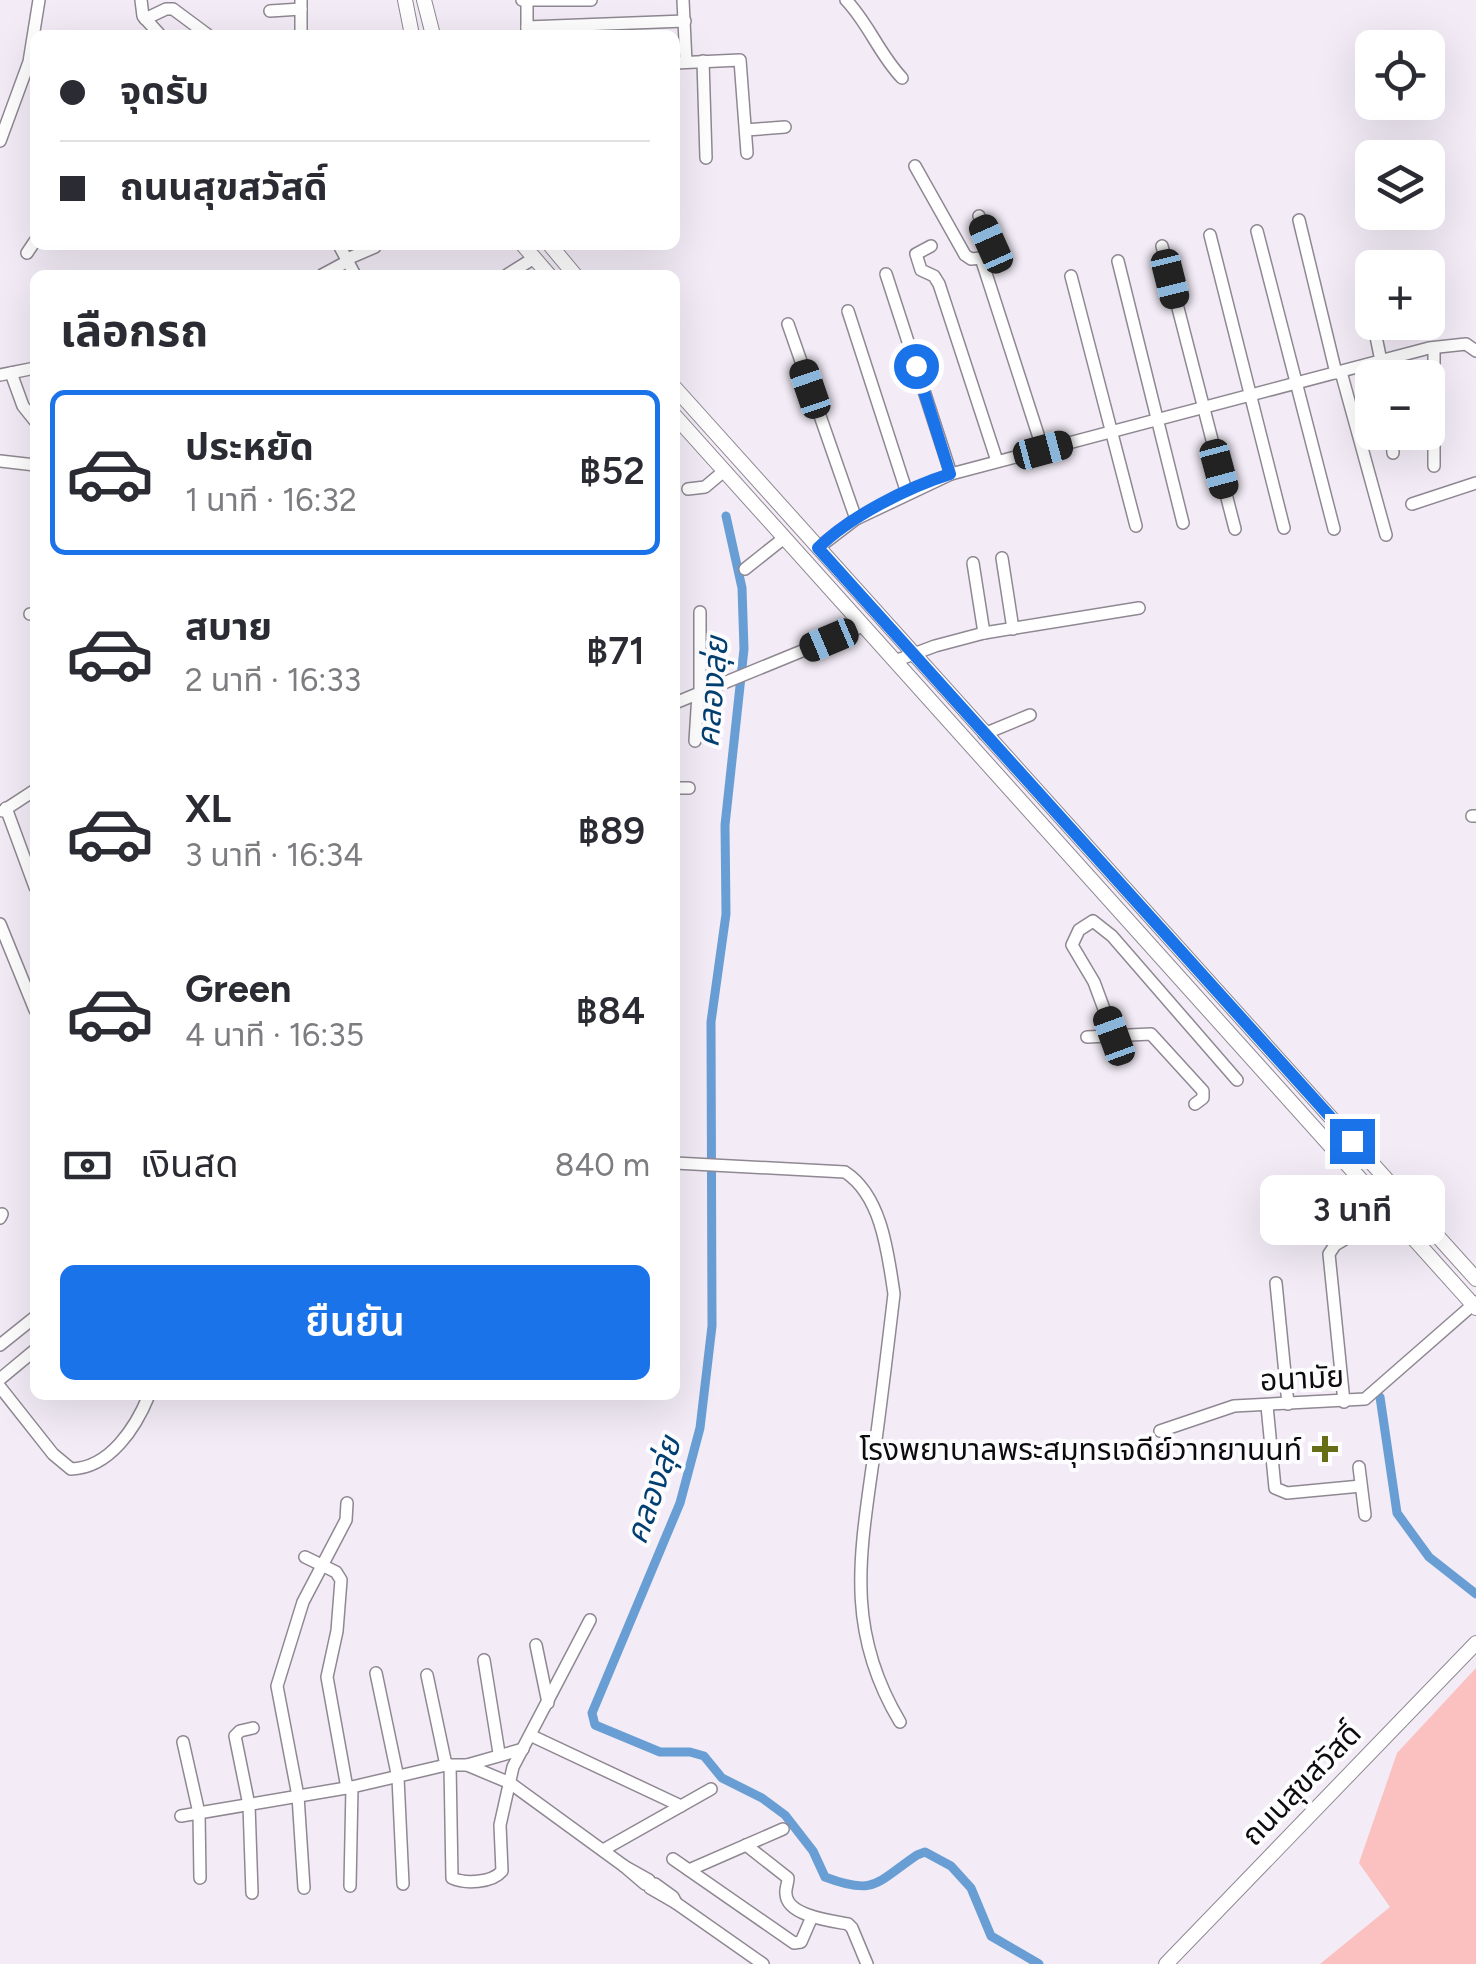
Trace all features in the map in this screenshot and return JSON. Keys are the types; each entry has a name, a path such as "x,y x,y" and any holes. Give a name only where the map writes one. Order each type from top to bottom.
{"main road":[{"path":"404,0 411,30"},
{"path":"424,0 432,30"},
{"path":"527,250 545,270"},
{"path":"554,250 571,270"},
{"path":"680,394 1476,1279"},
{"path":"680,422 1475,1305"},
{"name":"ถนนสุขสวัสดิ์","path":"1166,1964 1476,1643"}],"street":[{"path":"34,30 39,0"},
{"path":"140,0 145,19 155,30"},
{"path":"527,30 524,1 590,0"},
{"path":"683,0 681,62 740,60 747,153"},
{"path":"846,0 872,34 882,57 902,78"},
{"path":"270,10 301,5"},
{"path":"145,19 166,8 173,9 201,30"},
{"path":"543,30 684,21"},
{"path":"0,141 30,56"},
{"path":"702,61 706,158"},
{"path":"746,130 785,127"},
{"path":"916,166 970,259 981,258 992,249 979,216"},
{"path":"1299,220 1386,536"},
{"path":"1257,231 1334,529"},
{"path":"1210,235 1284,528"},
{"path":"931,246 916,254 916,260 921,270 934,276 939,284 997,461"},
{"path":"1162,246 1235,530"},
{"path":"27,252 30,248"},
{"path":"342,250 352,270"},
{"path":"330,270 369,250"},
{"path":"514,270 534,258"},
{"path":"981,258 1043,450"},
{"path":"1118,260 1184,523"},
{"path":"886,274 950,474"},
{"path":"1070,276 1136,526"},
{"path":"848,311 907,493"},
{"path":"788,324 856,519"},
{"path":"1386,360 1466,344 1476,351"},
{"path":"1433,360 1434,348"},
{"path":"818,548 856,519 950,474 1355,368"},
{"path":"30,369 5,374 30,414"},
{"path":"1433,450 1434,466"},
{"path":"0,461 30,465"},
{"path":"688,488 705,487 724,471"},
{"path":"1412,504 1476,483"},
{"path":"746,570 784,538"},
{"path":"1002,558 1014,628"},
{"path":"973,563 984,633"},
{"path":"895,661 984,633 1138,608"},
{"path":"695,741 700,612"},
{"path":"680,701 863,626"},
{"path":"984,734 1030,716"},
{"path":"680,788 689,788"},
{"path":"30,793 3,811 30,875"},
{"path":"1114,1036 1094,982 1072,940 1093,921 1112,936 1237,1080"},
{"path":"1112,936 1129,922"},
{"path":"0,924 30,998"},
{"path":"1148,977 1164,961"},
{"path":"1180,1015 1197,998"},
{"path":"1088,1038 1151,1034 1203,1091 1203,1098 1195,1104"},
{"path":"680,1163 845,1172 860,1181 874,1209 888,1250 894,1294 858,1568 870,1658 881,1691 900,1722"},
{"path":"1344,1402 1329,1254 1335,1246 1390,1212"},
{"path":"1276,1283 1288,1404"},
{"name":"อนามัย","path":"1160,1430 1234,1406 1344,1402 1371,1395 1475,1305"},
{"path":"0,1345 30,1321"},
{"path":"0,1378 30,1354"},
{"path":"0,1388 53,1454 71,1468 88,1466 114,1450 138,1419 147,1400"},
{"path":"1268,1406 1275,1488 1287,1493 1361,1486"},
{"path":"1359,1467 1365,1515"},
{"path":"304,1888 298,1796 277,1686 302,1602 346,1520 347,1502"},
{"path":"305,1557 336,1572 341,1580 337,1631 327,1677 349,1788 350,1886"},
{"path":"427,1675 448,1766 452,1878 456,1881 496,1877 502,1871 500,1824 510,1784 523,1749 590,1620"},
{"path":"536,1645 548,1703"},
{"path":"484,1660 499,1754"},
{"path":"376,1673 398,1778 403,1884"},
{"path":"252,1892 249,1805 235,1736 253,1728"},
{"path":"532,1736 681,1806"},
{"path":"183,1742 199,1814 200,1878"},
{"path":"182,1816 468,1765 523,1749"},
{"path":"468,1765 510,1784 763,1964"},
{"path":"603,1850 712,1788"},
{"path":"689,1870 782,1829"},
{"path":"746,1845 788,1878 786,1898 811,1918 848,1924 866,1964"},
{"path":"672,1859 794,1943 801,1942 811,1918"}],"shaded area":[{"path":"1476,1668 1476,1964 1320,1964 1390,1907 1359,1863 1397,1753"}],"waterway":[{"name":"คลองลุ่ย","path":"726,516 742,588 744,649 725,825 726,914 711,1022 712,1326 700,1428 680,1503 592,1713 595,1725 660,1752 704,1756 722,1778 762,1798 785,1815 813,1851 825,1877 855,1886 874,1884 925,1852 951,1866 971,1888 991,1936 1039,1964"},
{"path":"1380,1397 1397,1513 1429,1557 1476,1594"}],"place":[{"name":"โรงพยาบาลพระสมุทรเจดีย์วาทยานนท์","path":"1325,1449"}],"route":[{"path":"916,366 950,474 856,519 818,548 1352,1141"}]}
